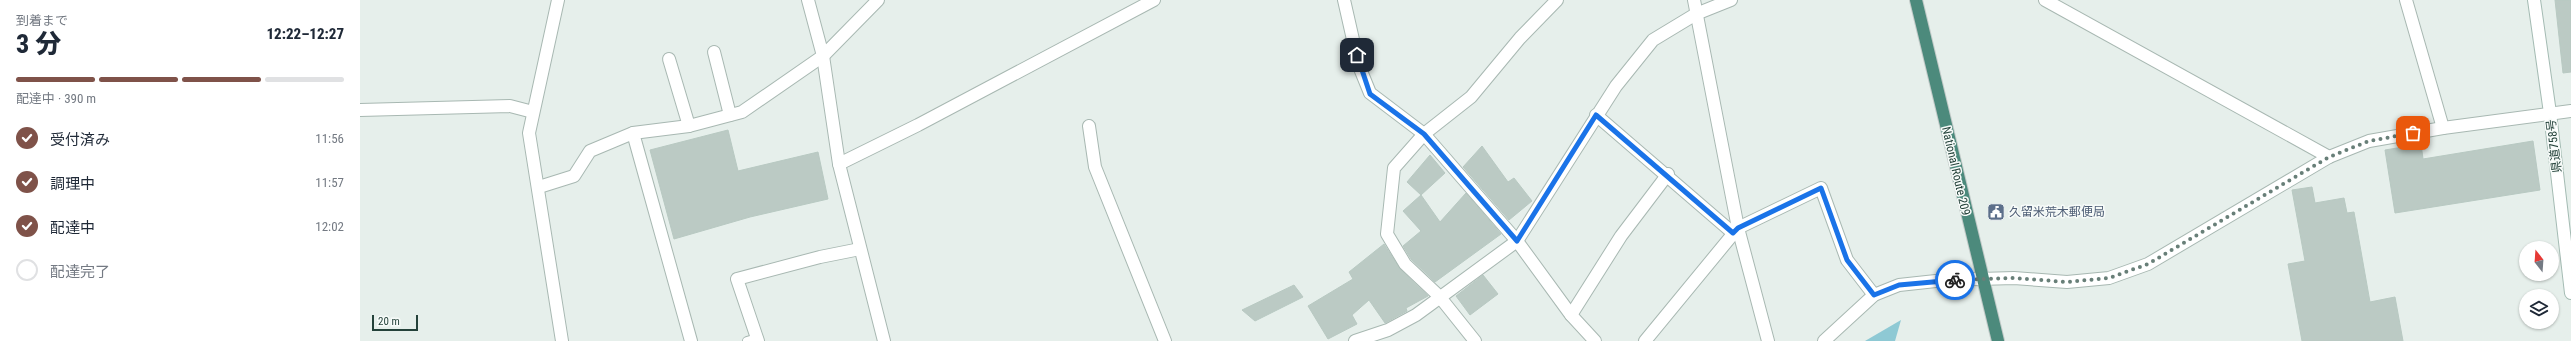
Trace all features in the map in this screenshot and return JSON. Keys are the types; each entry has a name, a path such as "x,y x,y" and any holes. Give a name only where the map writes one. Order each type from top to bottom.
{"highway":[{"name":"National Route 209","path":"1916,0 1981,279 1998,341"}],"street":[{"path":"558,0 529,133 539,187 562,341"},
{"path":"808,0 823,56 839,164 884,341"},
{"path":"539,187 574,176 590,151 633,133 690,126 742,112 823,56 878,0"},
{"path":"839,164 1154,0"},
{"path":"1344,0 1359,66 1370,94 1424,134 1517,241 1590,339"},
{"path":"1475,341 1439,296 1405,264 1387,234 1394,168 1424,134 1471,97 1520,38 1557,0"},
{"path":"1694,0 1736,230 1768,341"},
{"path":"1355,341 1388,330 1416,315 1439,296 1517,241 1596,115 1616,86 1653,40 1696,14 1731,0"},
{"path":"2045,0 2329,157"},
{"path":"2406,0 2442,128"},
{"name":"県道758号","path":"2534,0 2550,113 2571,293"},
{"path":"714,52 730,114"},
{"path":"669,59 690,126"},
{"path":"360,110 510,106 533,112"},
{"path":"1824,341 1874,295 1899,285 1945,280 2014,278 2067,282 2109,278 2148,264 2329,157 2369,141 2442,128 2571,111"},
{"path":"1596,115 1736,230"},
{"path":"1089,126 1095,166 1165,341"},
{"path":"633,133 691,341"},
{"path":"1571,315 1621,236 1668,174"},
{"path":"1646,341 1736,230 1821,188 1847,260 1874,295"},
{"path":"754,340 737,279 820,257 860,249"}],"water":[{"path":"1901,320 1895,341 1865,341"}],"building":[{"path":"2555,0 2571,0 2571,72 2563,73"},
{"path":"728,130 738,171 818,152 828,199 750,217 674,239 650,150"},
{"path":"2533,141 2540,190 2395,213 2385,150 2421,144 2423,159"},
{"path":"1482,146 1508,182 1514,178 1532,201 1509,220 1463,167"},
{"path":"1430,155 1445,173 1421,195 1407,182"},
{"path":"2312,187 2315,203 2344,198 2347,213 2354,212 2370,302 2395,297 2403,341 2302,341 2288,264 2305,261 2292,190"},
{"path":"1466,193 1501,234 1435,282 1411,259 1403,246 1421,231 1403,211 1421,195 1440,222"},
{"path":"1384,244 1400,269 1428,296 1406,308 1407,311 1385,323 1369,300 1352,315 1357,324 1328,339 1308,306 1353,279 1349,272"},
{"path":"1483,275 1498,294 1470,315 1456,296"},
{"path":"1294,285 1303,297 1255,321 1242,310"}],"way so far":[{"path":"1955,280 2014,278 2067,282 2109,278 2148,264 2329,157 2369,141 2413,133"}],"place":[{"name":"久留米荒木郵便局","path":"1996,212"}],"route":[{"path":"1357,55 1359,66 1370,94 1424,134 1517,241 1596,115 1668,174 1733,233 1738,228 1821,188 1847,260 1874,295 1899,285 1955,280"}]}
